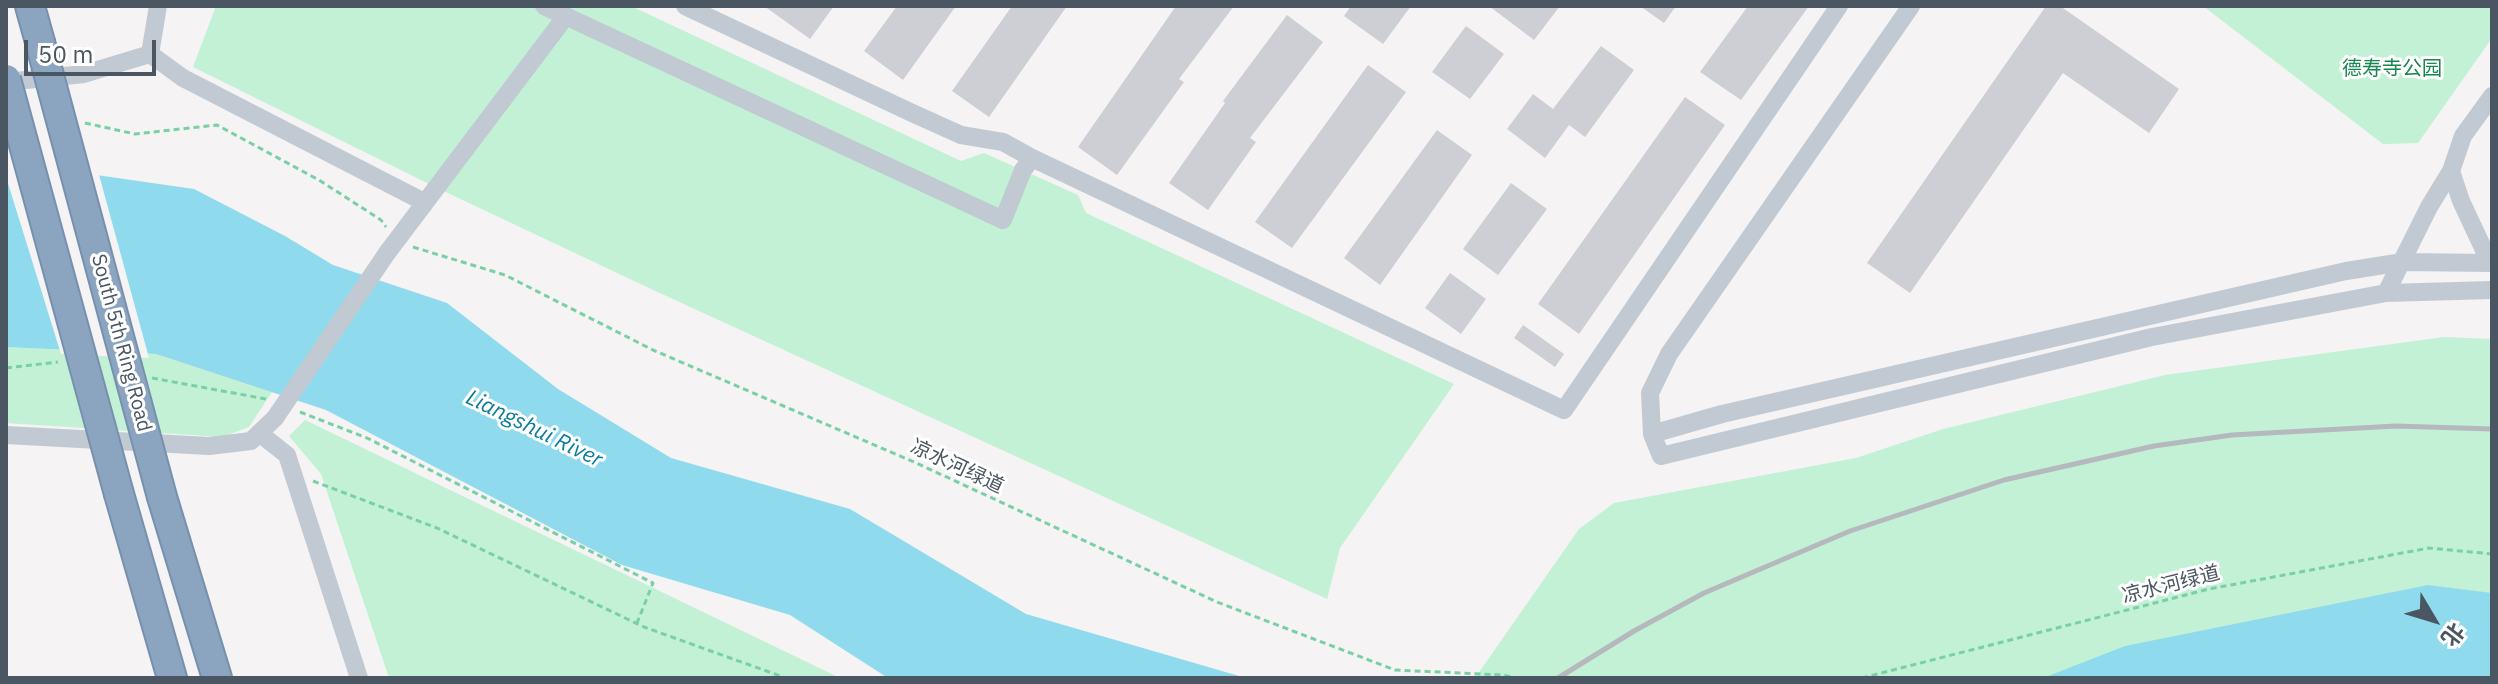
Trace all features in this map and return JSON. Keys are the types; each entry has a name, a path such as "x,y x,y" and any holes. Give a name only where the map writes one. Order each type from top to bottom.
{"highway":[{"name":"South 5th Ring Road","path":"30,6 162,497 217,678"},
{"name":"South 5th Ring Road","path":"6,81 172,678"}],"street":[{"path":"150,54 158,6"},
{"path":"544,6 1003,220 1023,170 1032,158"},
{"path":"685,6 961,135 1003,142 1564,410 1839,6"},
{"path":"1911,6 1669,354 1650,393 1652,434 1661,456 2152,337 2386,293 2492,290"},
{"path":"6,435 209,446 251,441 424,202 566,16"},
{"path":"6,81 84,74 150,54"},
{"path":"150,54 183,78 424,202"},
{"path":"2386,293 2429,207 2451,171 2463,136 2492,96"},
{"path":"1652,434 1737,411 2346,271 2403,262 2491,263 2461,201 2451,171"},
{"path":"259,433 287,455 359,678"}],"path":[{"path":"77,122 135,134 217,125 319,180 381,220 392,247"},
{"name":"凉水河绿道","path":"392,247 505,275 653,350 914,462 1217,602 1395,670 1516,678"},
{"path":"6,368 58,362"},
{"path":"149,377 256,395 272,409"},
{"path":"298,411 367,438 653,583 637,623"},
{"path":"293,474 437,528 637,623 786,678"},
{"name":"凉水河绿道","path":"1862,678 2209,589 2429,548 2492,554"}],"green space":[{"path":"216,6 631,6 961,161 984,153 1078,195 1086,213 1454,384 1340,548 1327,599 651,289 435,187 193,67"},
{"name":"德寿寺公园","path":"2203,6 2492,6 2492,38 2418,143 2383,144"},
{"path":"2444,337 2492,339 2492,678 1475,678 1579,529 1614,503 1856,458 1943,429 2165,375"},
{"path":"6,347 156,354 272,392 249,427 222,437 6,423"},
{"path":"305,420 840,678 389,678 321,474 289,436"}],"water":[{"name":"Liangshui River","path":"6,162 194,189 285,236 333,265 447,303 558,389 671,458 850,509 1026,614 1246,678 888,678 790,615 622,565 326,410 156,354 6,347"},
{"path":"2428,585 2492,593 2492,678 2043,678 2125,646"}],"pier":[{"path":"6,158 98,171 149,358 61,354 6,177"}],"building":[{"path":"764,6 834,6 810,39"},
{"path":"897,6 956,6 903,80 864,51"},
{"path":"1012,6 1067,6 989,117 952,91"},
{"path":"1176,6 1234,6 1179,79 1184,82 1117,175 1078,147"},
{"path":"1351,6 1411,6 1383,44 1344,16"},
{"path":"1489,6 1560,6 1534,40"},
{"path":"1640,6 1676,6 1664,23"},
{"path":"1748,6 1809,6 1741,100 1700,72"},
{"path":"2046,6 2060,6 2179,89 2149,133 2063,73 1910,293 1867,263"},
{"path":"1287,15 1323,42 1250,138 1256,142 1208,210 1169,183 1225,103 1223,101"},
{"path":"1466,26 1504,54 1470,99 1432,72"},
{"path":"1601,46 1634,70 1585,137 1569,125 1545,158 1507,129 1533,94 1553,109"},
{"path":"1368,65 1406,92 1292,248 1255,222"},
{"path":"1685,97 1725,125 1579,334 1538,304"},
{"path":"1437,130 1472,155 1380,285 1344,258"},
{"path":"1511,183 1547,209 1498,275 1463,249"},
{"path":"1450,273 1486,299 1461,334 1425,308"},
{"path":"1523,325 1564,354 1555,367 1514,338"}],"railway":[{"path":"1558,678 1704,593 1850,531 2004,480 2154,446 2232,435 2396,426 2492,429"}]}
